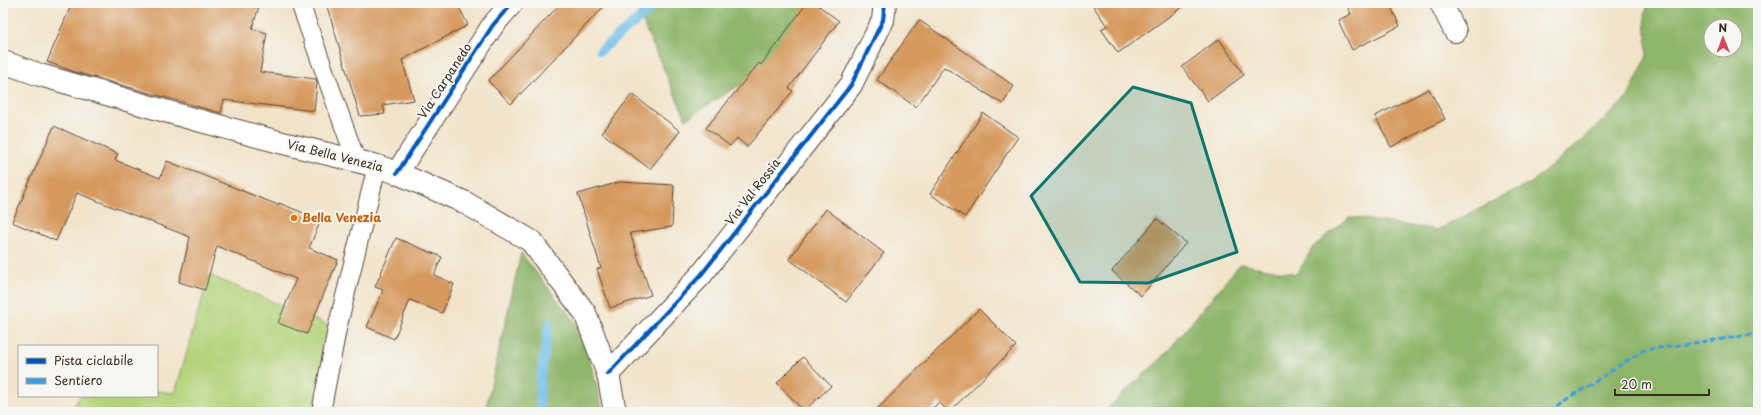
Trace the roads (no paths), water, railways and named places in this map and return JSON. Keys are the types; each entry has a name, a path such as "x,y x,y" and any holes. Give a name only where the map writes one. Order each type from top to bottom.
{"main road":[{"name":"Via Carpanedo","path":"398,173 493,25 512,3"},
{"name":"Via Val Rossia","path":"608,374 701,275 851,84 883,20 885,3"},
{"path":"1440,3 1455,31"},
{"name":"Via Bella Venezia","path":"3,62 40,75 186,117 377,166 398,173 464,202 531,241 585,312 608,374 615,412"}],"lane":[{"path":"300,3 356,160"},
{"path":"322,412 337,329 377,166"}],"waterway":[{"path":"600,51 658,3"},
{"path":"540,412 540,382 549,324"}],"place":[{"name":"Bella Venezia","path":"294,218"}]}
